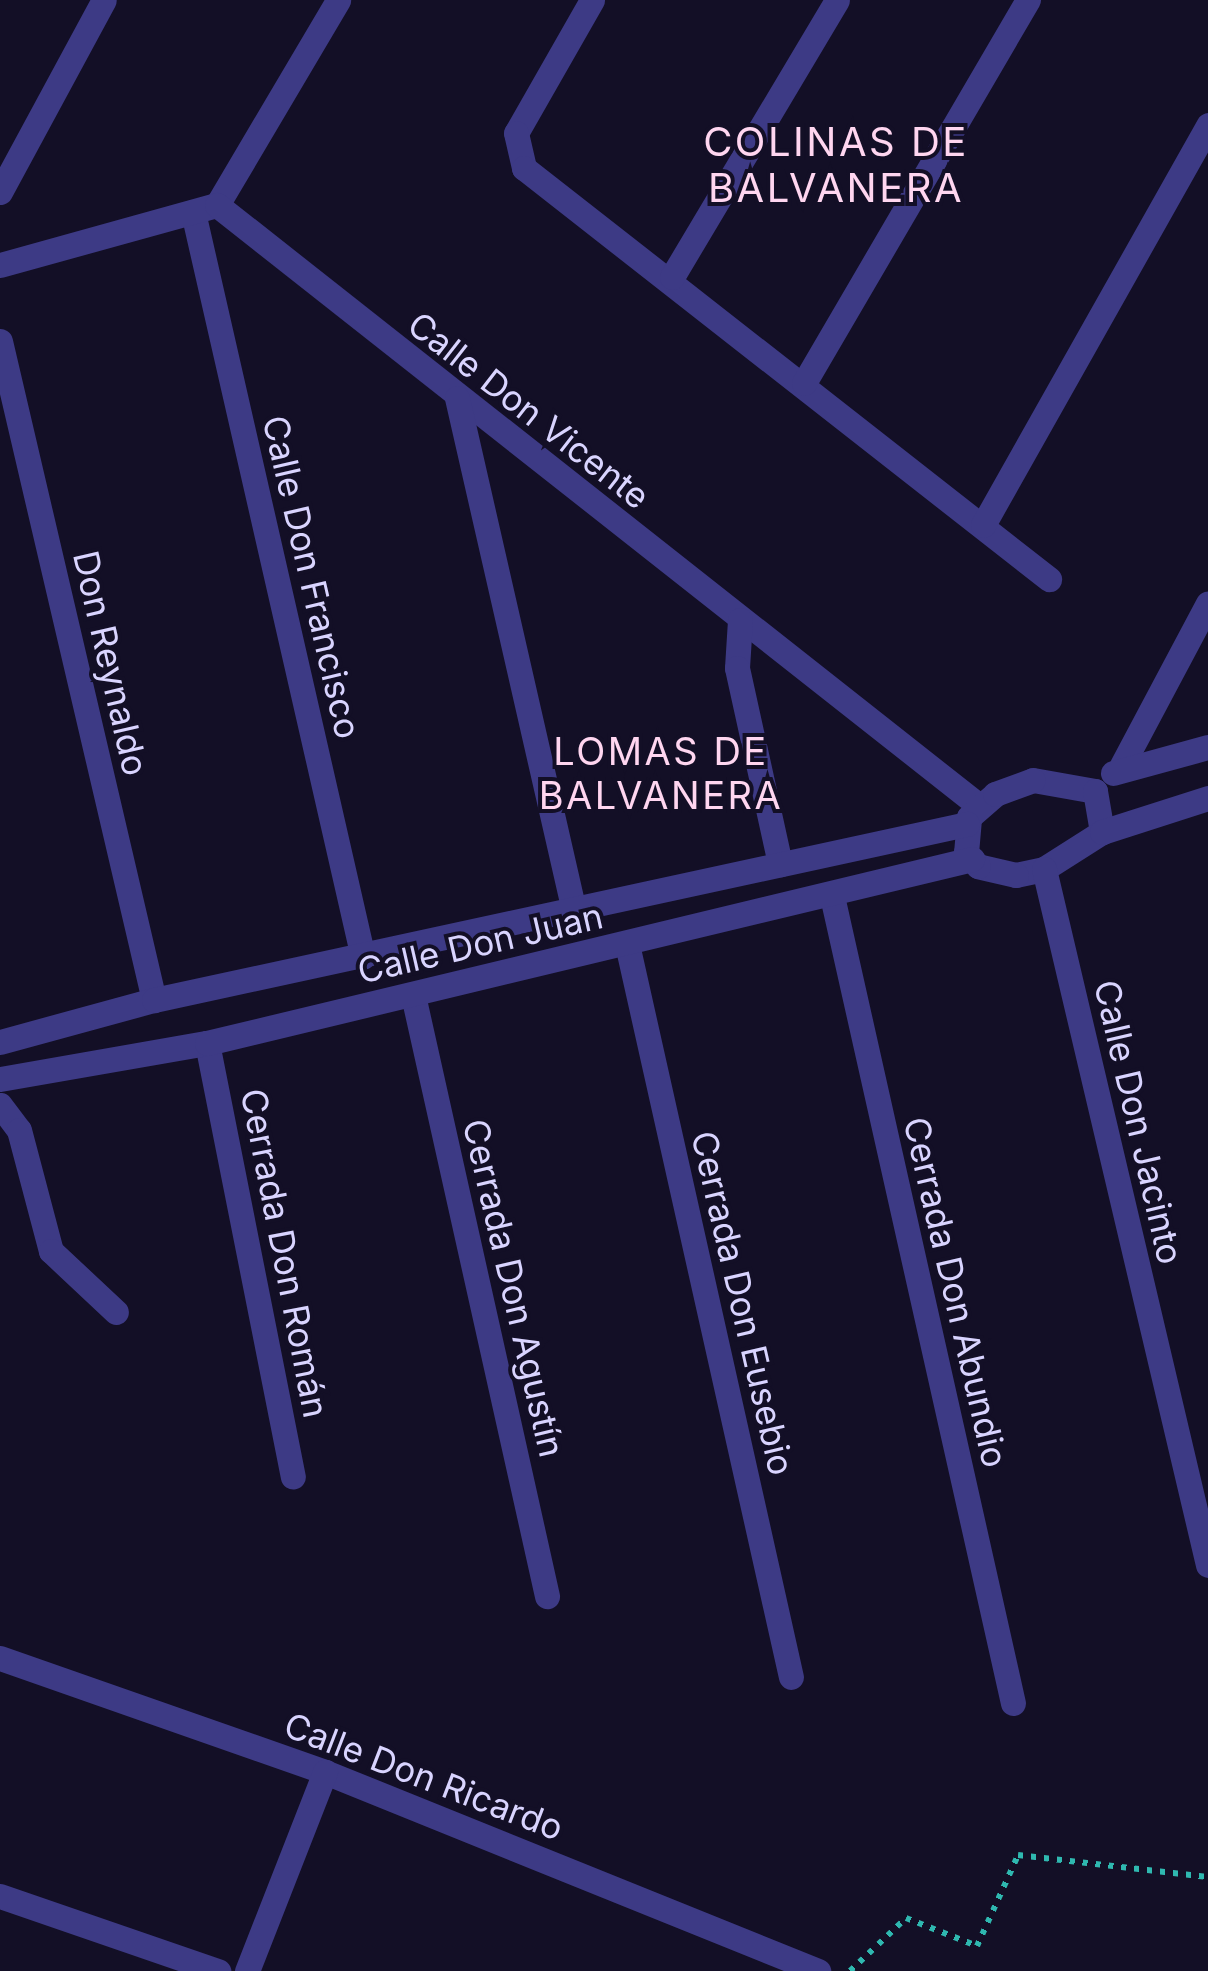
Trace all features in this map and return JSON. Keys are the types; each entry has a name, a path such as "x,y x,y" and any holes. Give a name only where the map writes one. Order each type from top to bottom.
{"street":[{"path":"0,192 104,0"},
{"path":"0,266 205,209 338,0"},
{"path":"592,0 514,151 524,168 672,277 1050,579"},
{"path":"672,277 837,0"},
{"path":"804,383 1028,0"},
{"path":"983,525 1208,125"},
{"name":"Calle Don Vicente","path":"205,209 457,398 740,620 972,814"},
{"name":"Calle Don Francisco","path":"205,209 363,957"},
{"name":"Don Reynaldo","path":"0,342 154,1000"},
{"path":"457,398 574,911"},
{"path":"1102,832 1095,791 1122,765 1208,603"},
{"path":"740,620 737,668 780,864"},
{"path":"1122,765 1208,747"},
{"name":"Calle Don Juan","path":"0,1042 154,1000 780,864 972,814 1033,780 1095,791"},
{"path":"972,814 972,860 1003,873 1044,869 1102,832 1208,798"},
{"name":"Calle Don Juan","path":"0,1079 207,1042 414,996 972,860"},
{"name":"Calle Don Jacinto","path":"1044,869 1208,1565"},
{"name":"Cerrada Don Abundio","path":"832,896 1012,1703"},
{"name":"Cerrada Don Eusebio","path":"627,944 791,1677"},
{"name":"Cerrada Don Agustín","path":"414,996 547,1596"},
{"name":"Cerrada Don Román","path":"207,1042 293,1476"},
{"path":"0,1105 19,1130 51,1252 116,1312"},
{"name":"Calle Don Ricardo","path":"0,1658 325,1772 818,1971"},
{"path":"247,1971 325,1772"},
{"path":"0,1896 218,1971"}],"path":[{"path":"850,1971 906,1918 978,1946 1018,1855 1208,1876"}],"district":[{"name":"COLINAS DE BALVANERA","path":"836,165"},
{"name":"LOMAS DE BALVANERA","path":"661,774"}]}
